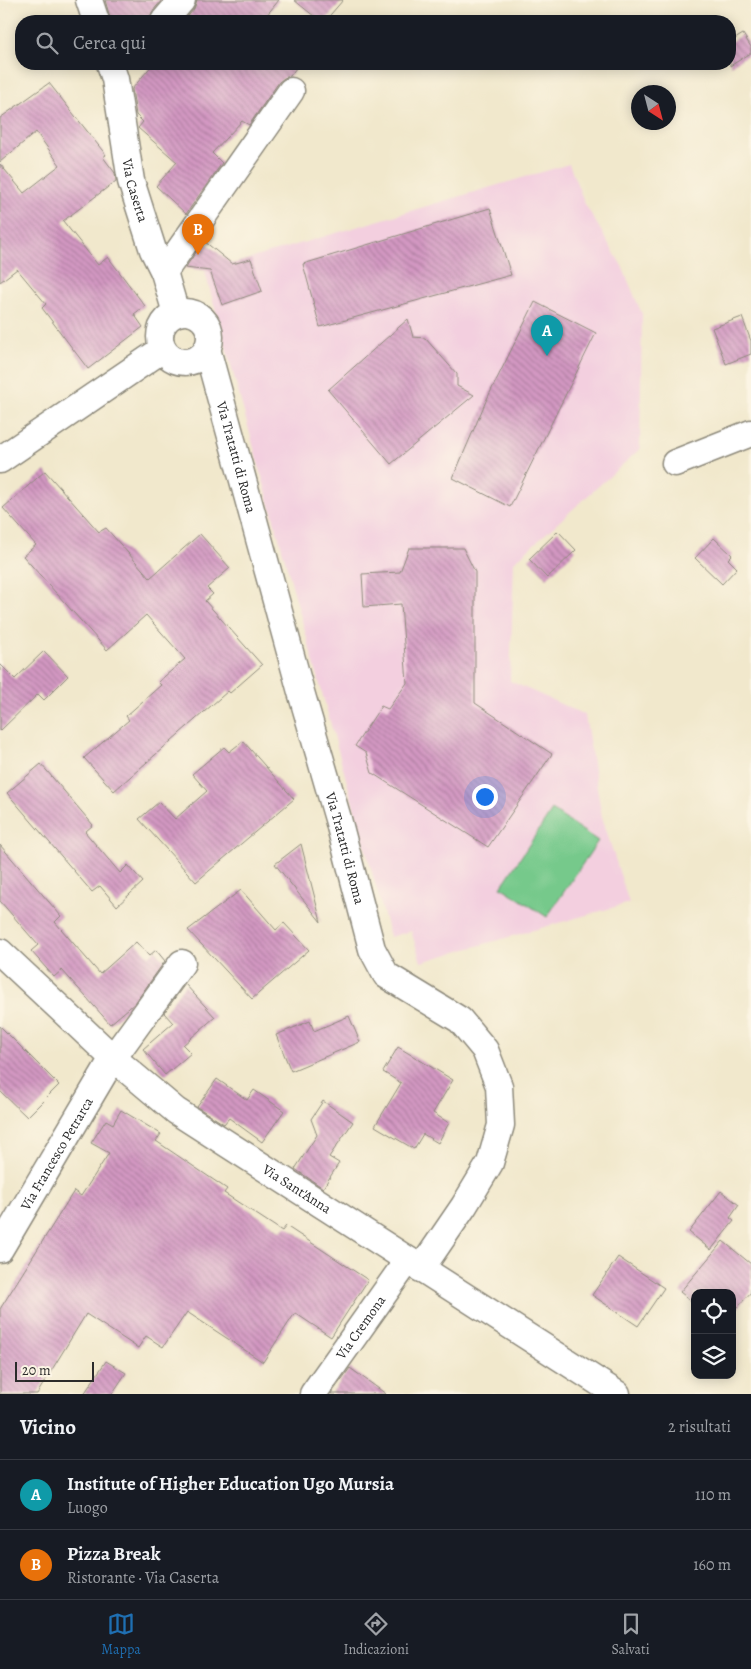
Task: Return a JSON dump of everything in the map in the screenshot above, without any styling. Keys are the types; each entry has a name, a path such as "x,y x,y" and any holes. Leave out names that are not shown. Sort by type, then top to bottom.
{"street":[{"path":"90,0 94,15"},
{"path":"169,15 182,0"},
{"name":"Via Caserta","path":"118,70 131,181 153,250 164,272 176,313"},
{"path":"164,272 291,91"},
{"path":"183,311 191,312 204,320 211,334 209,356 203,356 189,362 174,360 167,355 160,341 160,332 168,317 176,313 183,311"},
{"path":"0,460 163,349"},
{"name":"Via Tratatti di Roma","path":"209,356 301,692 338,819 372,949 386,975 460,1020 485,1050 499,1086 501,1125 490,1163 464,1206 415,1264"},
{"path":"675,463 751,433"},
{"name":"Via Sant'Anna","path":"2,957 113,1058 176,1110 617,1394"},
{"name":"Via Francesco Petrarca","path":"0,1248 113,1058 182,963"},
{"name":"Via Cremona","path":"313,1394 415,1264"}],"shaded area":[{"path":"569,164 585,204 622,266 642,314 640,449 514,562 510,681 585,715 602,817 629,903 421,962 411,931 390,937 205,272"}],"green space":[{"path":"552,810 598,841 547,917 501,887"}],"building":[{"path":"105,0 162,0 151,15 109,15"},
{"path":"197,0 279,0 267,15 189,15 194,9"},
{"path":"294,0 343,0 330,15 313,15"},
{"path":"743,34 751,47 751,53 736,62 736,38"},
{"path":"148,70 294,70 290,76 279,82 249,125 242,121 212,153 222,163 186,214 156,186 177,162 138,128 143,122 136,115 132,89"},
{"path":"49,83 106,155 103,157 115,173 116,181 63,221 98,265 108,257 145,306 134,314 143,327 88,369 42,308 46,304 17,269 0,282 0,164 24,193 60,165 36,132 0,162 0,118"},
{"path":"490,208 511,275 320,327 303,264"},
{"path":"204,241 232,264 251,259 262,291 222,305 210,271 185,268"},
{"path":"535,302 596,333 510,507 453,478 486,401"},
{"path":"742,317 751,341 751,354 726,364 712,328"},
{"path":"408,319 413,337 425,338 457,374 457,386 474,395 391,464 328,390"},
{"path":"45,471 99,532 106,528 150,578 200,534 230,568 207,588 213,594 205,601 262,665 230,693 228,691 114,791 84,758 129,720 126,716 161,685 158,682 185,659 146,615 107,650 23,556 36,545 3,508"},
{"path":"558,531 576,550 547,578 529,559"},
{"path":"714,538 732,555 728,559 737,568 722,584 695,558"},
{"path":"409,548 463,548 475,572 475,703 552,754 488,847 372,773 366,753 355,746 381,706 388,709 407,683 401,604 364,607 362,574 400,572"},
{"path":"44,651 68,676 44,700 38,694 0,731 0,664 15,679"},
{"path":"243,741 294,799 196,882 139,819 159,802 175,819 207,791 192,774 224,747 229,752"},
{"path":"41,764 93,825 85,832 120,873 128,865 143,882 117,906 100,886 92,892 7,793"},
{"path":"301,844 321,922 275,864"},
{"path":"0,845 61,916 55,922 100,974 136,942 149,956 156,950 165,961 135,1003 110,1024 62,970 54,977 31,951 38,945 0,901"},
{"path":"241,890 276,930 284,923 309,950 252,999 188,930"},
{"path":"185,984 215,1017 183,1045 191,1053 165,1075 143,1049 173,1023 164,1013"},
{"path":"349,1016 360,1042 291,1071 276,1035 310,1021 314,1031"},
{"path":"0,1026 59,1085 27,1117 0,1091"},
{"path":"398,1047 453,1080 433,1113 449,1123 438,1143 423,1134 414,1149 375,1126 401,1083 383,1072"},
{"path":"217,1079 247,1100 254,1090 284,1111 262,1142 229,1118 224,1124 197,1107"},
{"path":"323,1101 353,1122 329,1157 339,1163 323,1188 295,1169 317,1135 311,1119"},
{"path":"121,1110 161,1134 156,1141 227,1189 224,1193 282,1231 286,1226 368,1280 331,1337 295,1313 263,1362 187,1312 163,1347 146,1336 138,1348 86,1314 37,1394 0,1394 0,1309 74,1191 81,1196 109,1153 91,1143 106,1120 113,1124"},
{"path":"721,1191 739,1205 730,1218 734,1221 711,1250 689,1232"},
{"path":"723,1241 751,1264 751,1292 736,1309 736,1289 691,1289 691,1301 680,1292"},
{"path":"618,1257 664,1288 638,1326 592,1295"},
{"path":"106,1361 126,1373 112,1394 84,1394"},
{"path":"350,1368 386,1394 331,1394"}],"place":[{"name":"Pizza Break","path":"198,255"},
{"name":"Institute of Higher Education Ugo Mursia","path":"547,356"}]}
